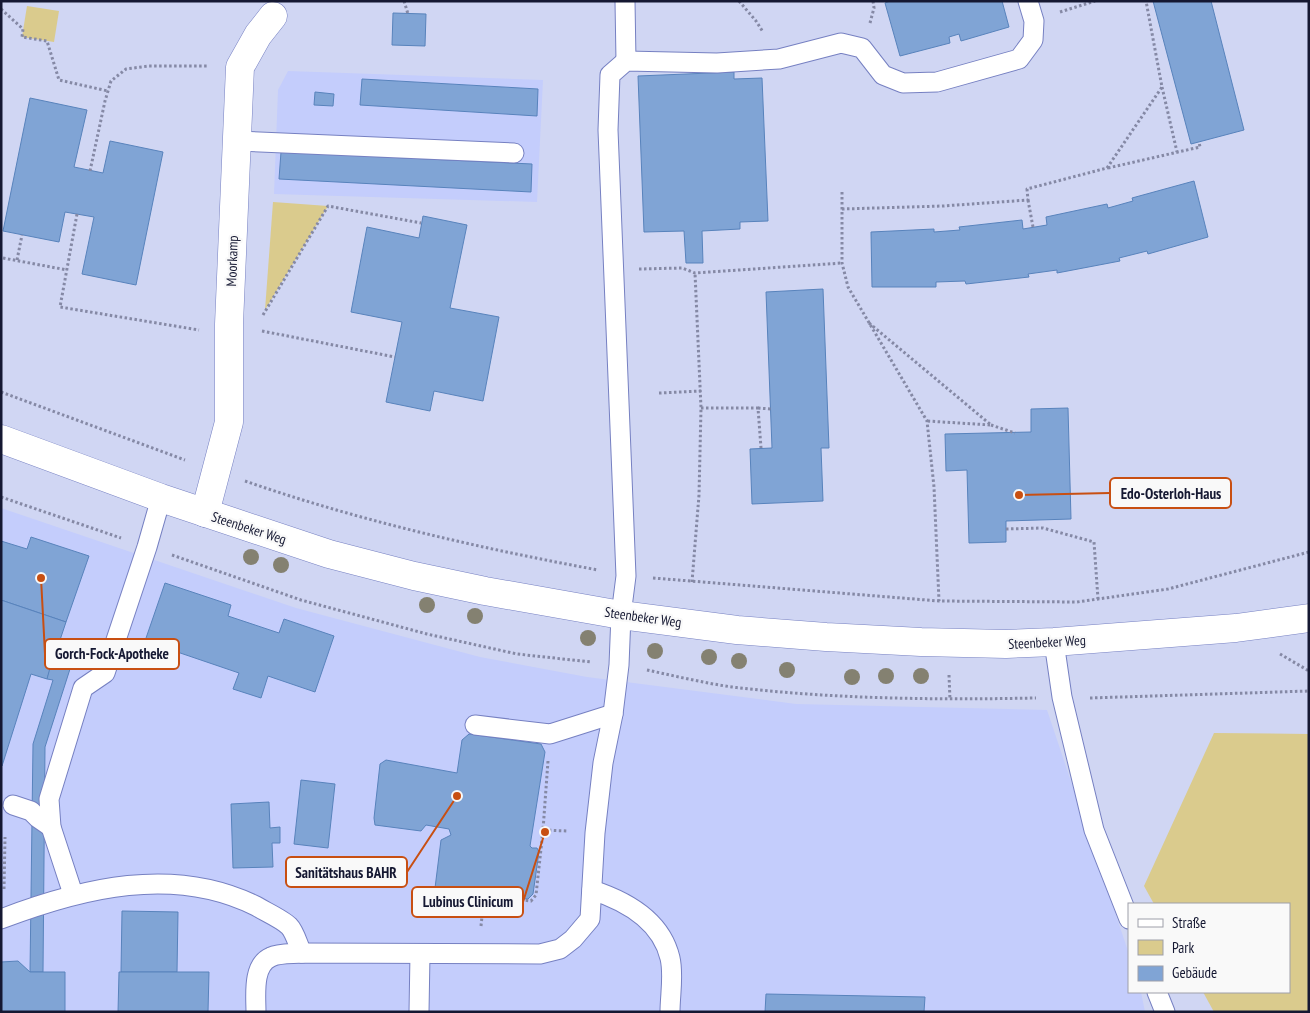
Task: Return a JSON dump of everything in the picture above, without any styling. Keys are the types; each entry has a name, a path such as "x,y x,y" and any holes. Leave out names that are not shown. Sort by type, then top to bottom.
{"main road":[{"name":"Moorkamp","path":"205,513 229,422 229,330 240,67 258,35 274,16"},
{"name":"Steenbeker Weg","path":"1,438 161,498 329,554 414,576 485,591 620,615 736,630 826,637 939,643 1006,644 1236,628 1309,618"}],"lane":[{"path":"625,1 626,61"},
{"path":"256,1012 256,985 264,961 272,956 302,953 540,954 560,949 574,939 590,919 595,833 603,763 613,714 619,665 620,615 626,576 608,130 610,75 626,61 717,62 779,59 842,43 862,48 884,75 903,83 937,82 1019,58 1034,40 1034,20 1028,1"},
{"path":"236,141 514,153"},
{"path":"73,894 50,827 48,800 83,688 105,673 147,547 161,498"},
{"path":"1054,642 1062,697 1094,830 1128,916"},
{"path":"475,725 550,734 613,714"},
{"path":"12,805 31,811 50,827"},
{"path":"5,918 73,894 95,889 158,884 220,891 260,908 289,926 302,953"},
{"path":"592,890 612,897 645,916 660,935 670,958 670,1012"},
{"path":"419,1012 420,954"},
{"path":"1157,993 1165,1012"}],"path":[{"path":"404,1 408,14"},
{"path":"739,1 756,21 779,59"},
{"path":"1034,20 1085,2 1096,1"},
{"path":"1146,1 1162,87 1177,152"},
{"path":"1,10 23,29 22,37 47,41 59,80 108,91"},
{"path":"90,171 111,81 126,69 149,66 240,67"},
{"path":"1108,168 1162,87"},
{"path":"1033,227 1027,189 1200,147 1199,142"},
{"path":"842,192 842,264 848,287 927,421 934,487 939,601"},
{"path":"842,209 943,206 1028,200"},
{"path":"257,330 265,310 328,206 422,223"},
{"path":"77,214 60,307 229,330 257,330 395,357"},
{"path":"17,260 22,235"},
{"path":"3,258 67,270"},
{"path":"614,270 682,268 695,273 842,264"},
{"path":"692,582 699,496 701,408 695,273"},
{"path":"867,321 991,425"},
{"path":"659,393 701,391"},
{"path":"701,408 771,409"},
{"path":"758,408 761,448"},
{"path":"927,421 991,425 1015,433"},
{"path":"1006,530 1042,528 1094,542 1098,598"},
{"path":"484,897 483,900 496,901 499,897 531,901 536,895 550,734"},
{"path":"543,830 595,833"},
{"path":"5,837 5,918"}],"shaded area":[{"path":"288,71 543,80 537,202 274,194 278,90"},
{"path":"1,508 296,608 480,657 587,677 796,704 1047,710 1128,951 1128,993 1141,993 1145,1012 1,1012"}],"green space":[{"path":"27,6 59,11 54,42 22,37"},
{"path":"273,202 328,206 265,310"},
{"path":"1214,733 1309,734 1309,1012 1214,1012 1204,993 1290,993 1290,903 1153,903 1144,886"}],"building":[{"path":"890,1 1002,1 1009,27 961,41 959,34 949,37 950,43 900,56 885,3"},
{"path":"1153,1 1211,1 1244,130 1191,144"},
{"path":"393,13 426,14 425,46 392,45"},
{"path":"734,72 734,79 762,78 768,221 740,222 740,229 702,231 703,263 686,263 684,231 644,232 638,76"},
{"path":"362,79 538,89 537,116 360,105"},
{"path":"315,92 334,94 333,106 314,105"},
{"path":"30,98 87,110 74,167 103,173 110,141 163,152 136,285 82,274 94,217 65,212 59,242 3,231"},
{"path":"281,152 532,164 531,192 279,179"},
{"path":"1194,181 1208,237 1148,254 1147,251 1119,258 1120,261 1057,273 1057,270 1028,274 1029,277 966,284 965,281 936,282 936,287 872,287 871,232 934,229 934,232 960,230 959,227 1022,220 1023,229 1047,225 1046,217 1107,204 1108,208 1133,201 1132,198"},
{"path":"423,216 467,225 450,308 499,317 483,401 434,391 430,411 386,402 402,322 351,312 367,227 419,238"},
{"path":"823,289 829,448 821,448 823,501 752,504 750,449 772,448 766,292"},
{"path":"1068,408 1071,519 1006,521 1006,542 969,543 967,470 946,471 945,434 1031,432 1031,409"},
{"path":"31,537 89,556 66,622 1,600 1,541 27,549"},
{"path":"165,583 231,605 228,616 279,633 284,619 334,636 315,692 268,676 261,698 233,689 239,673 145,641"},
{"path":"1,600 66,622 47,679 31,674 2,766"},
{"path":"51,664 70,669 45,747 43,972 30,972 33,744 53,680 47,679"},
{"path":"469,734 541,744 545,752 530,846 537,848 539,852 533,894 528,899 439,893 435,888 441,840 451,835 449,829 426,825 421,831 375,825 374,818 380,764 386,760 457,773 462,740"},
{"path":"301,780 335,784 328,848 294,844"},
{"path":"269,802 270,828 280,827 280,843 272,843 273,867 233,868 231,804"},
{"path":"122,911 178,912 177,972 121,972"},
{"path":"18,961 30,972 65,972 65,1012 1,1012 1,962"},
{"path":"119,972 209,972 208,1012 118,1012"},
{"path":"766,994 925,997 924,1012 765,1012"}],"place":[{"name":"Edo-Osterloh-Haus","path":"1019,495"},
{"name":"Gorch-Fock-Apotheke","path":"41,578"},
{"name":"Sanitätshaus BAHR","path":"457,796"},
{"name":"Lubinus Clinicum","path":"545,832"}]}
